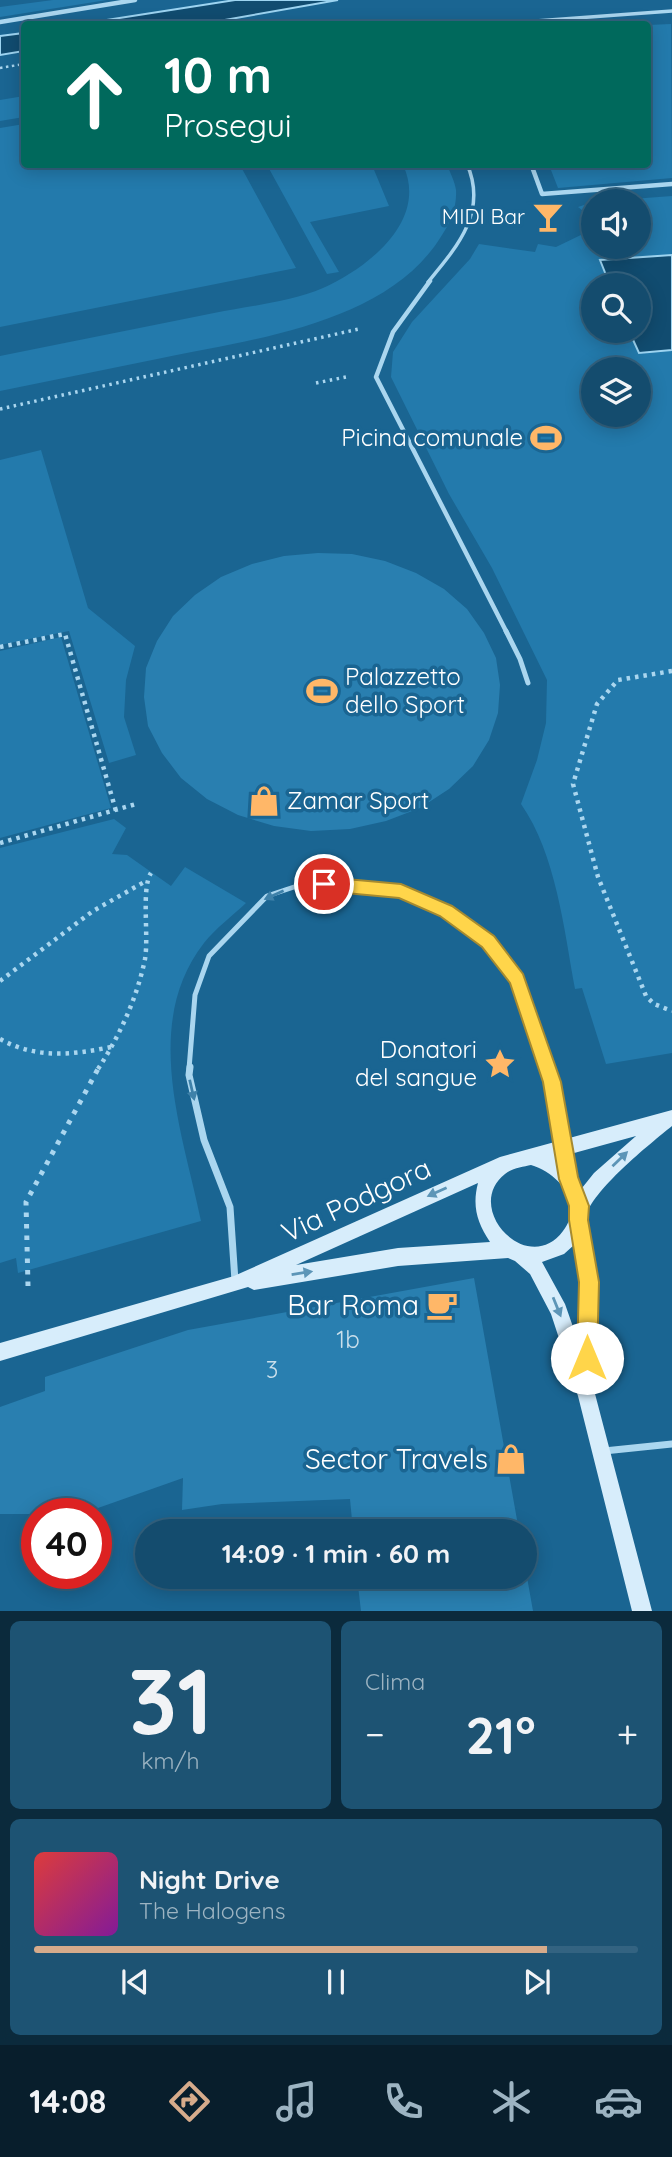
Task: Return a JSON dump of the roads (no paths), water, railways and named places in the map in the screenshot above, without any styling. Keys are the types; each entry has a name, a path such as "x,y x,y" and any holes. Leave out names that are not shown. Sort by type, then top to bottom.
{"street":[{"path":"0,22 135,0"},
{"path":"532,168 542,194 672,184"},
{"path":"642,1611 587,1396 559,1310 536,1268 496,1238 486,1224 481,1207 482,1191 489,1176 500,1165 670,1118"},
{"path":"514,1251 540,1255 554,1251 574,1233 579,1213 600,1178 670,1118"},
{"path":"531,1157 559,1169 576,1192 589,1282 587,1396"},
{"name":"Via Podgora","path":"235,1284 500,1165"},
{"name":"Via Podgora","path":"0,1353 235,1284 398,1257 514,1251"}],"lane":[{"path":"534,21 672,11"},
{"path":"468,168 474,183 473,213 461,242 401,319 388,341 376,377 520,659 528,683"},
{"path":"235,1284 230,1207 204,1140 189,1075 195,995 209,956 267,896 300,885 348,885 401,891 446,911 488,942 517,979 552,1082 569,1179"},
{"path":"601,1452 672,1444"}],"place":[{"name":"MIDI Bar","path":"548,217"},
{"name":"Picina comunale","path":"546,438"},
{"name":"Palazzetto dello Sport","path":"322,691"},
{"name":"Zamar Sport","path":"264,801"},
{"name":"Donatori del sangue","path":"500,1064"},
{"name":"Bar Roma","path":"442,1305"},
{"name":"Sector Travels","path":"511,1459"}]}
